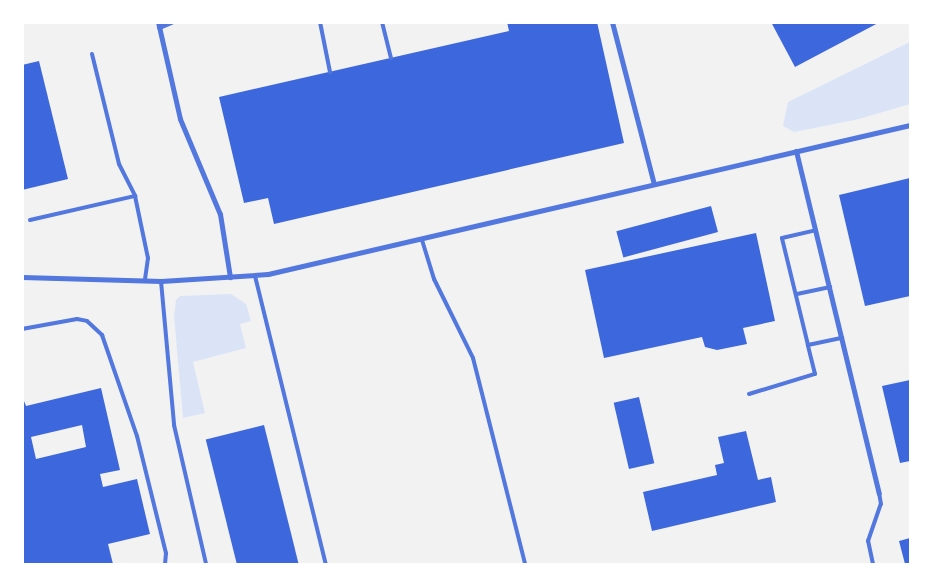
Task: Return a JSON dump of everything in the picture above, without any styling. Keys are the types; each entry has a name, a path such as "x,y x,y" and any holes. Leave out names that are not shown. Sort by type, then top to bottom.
{"street":[{"path":"171,22 159,25 180,119 190,148 220,214 230,277"},
{"path":"612,22 654,184"},
{"path":"22,277 161,281 256,276 422,240 910,125"},
{"path":"796,151 879,493"}],"lane":[{"path":"320,22 330,72"},
{"path":"382,22 391,58"},
{"path":"92,54 119,164 135,196 148,258 145,280"},
{"path":"30,220 135,196"},
{"path":"749,394 815,374 782,238 816,230"},
{"path":"422,240 434,279 473,358 525,564"},
{"path":"256,276 326,564"},
{"path":"161,281 174,425 206,564"},
{"path":"797,294 830,287"},
{"path":"22,329 77,319 88,321 102,335 138,436 166,553 165,564"},
{"path":"808,345 842,338"},
{"path":"873,564 868,541 881,504 879,493"}],"shaded area":[{"path":"910,42 910,104 859,119 794,132 783,126 788,102"},
{"path":"231,294 246,304 251,321 240,324 246,348 193,362 205,413 183,418 174,316 176,300 180,296"}],"building":[{"path":"507,22 597,22 624,143 274,224 268,198 244,203 219,97 509,31"},
{"path":"771,22 880,22 795,67"},
{"path":"39,61 68,179 22,190 22,65"},
{"path":"910,178 910,296 865,306 839,195"},
{"path":"711,206 718,232 623,257 616,231"},
{"path":"756,233 775,321 743,328 747,344 717,350 705,347 702,337 604,358 585,270"},
{"path":"910,380 910,461 900,463 882,386"},
{"path":"101,388 120,470 100,474 103,487 137,479 150,534 108,544 113,564 22,564 22,396 26,406","holes":["82,425 86,447 36,459 31,437"]},
{"path":"639,397 654,463 629,469 614,403"},
{"path":"264,425 299,564 237,564 206,440"},
{"path":"746,431 758,480 771,477 776,502 652,531 643,492 717,475 715,465 724,463 718,437"},
{"path":"910,538 910,564 905,564 899,541"}]}
